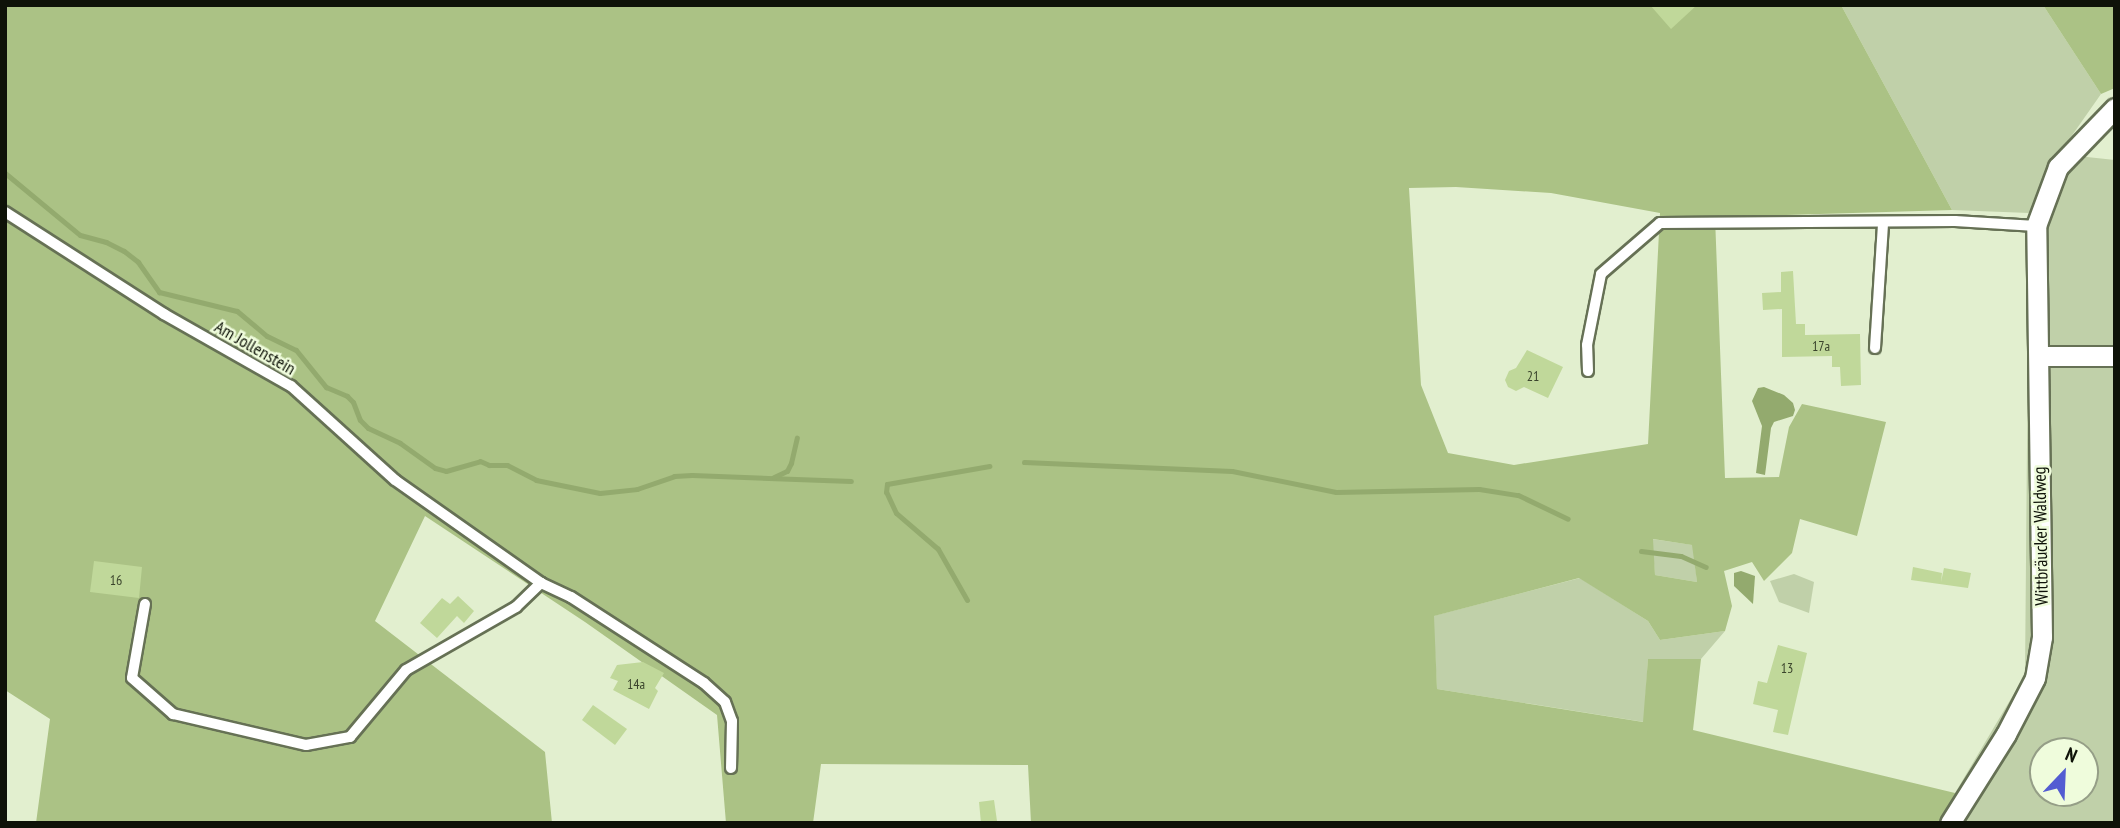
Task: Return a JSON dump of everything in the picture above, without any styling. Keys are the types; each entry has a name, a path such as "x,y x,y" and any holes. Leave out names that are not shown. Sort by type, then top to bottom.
{"street":[{"name":"Wittbräucker Waldweg","path":"1950,823 2006,734 2035,678 2042,637 2036,226 2057,167 2115,108"},
{"path":"2039,356 2115,356"}],"lane":[{"name":"Am Jollenstein","path":"5,212 164,314 291,386 395,480 541,583 582,604 704,683 725,702 732,721 731,768"},
{"path":"1588,371 1587,345 1601,274 1660,223 1955,222 2036,226"},
{"path":"1875,348 1883,223"},
{"path":"145,604 132,678 173,715 306,746 350,737 406,670 516,607 541,583"}],"shaded area":[{"path":"5,5 1841,5 1952,210 1715,217 1725,478 1779,477 1789,427 1802,404 1886,422 1857,536 1800,519 1792,553 1764,581 1752,562 1724,571 1732,606 1725,631 1660,640 1648,621 1579,578 1434,616 1437,689 1643,722 1648,659 1701,659 1693,730 1955,793 1962,823 1031,823 1028,765 821,764 813,823 726,823 717,715 585,622 425,516 375,621 545,752 552,823 36,823 50,719 5,690","holes":["1456,187 1551,193 1660,213 1648,444 1514,465 1448,453 1421,385 1409,188","1653,539 1692,545 1697,582 1655,575"]},
{"path":"1841,5 2043,5 2101,94 2059,154 2115,160 2115,823 1962,823 1955,793 2025,675 2029,213 1952,210"},
{"path":"2043,5 2115,5 2115,88 2101,94"},
{"path":"1764,387 1784,395 1793,403 1795,410 1793,416 1774,422 1771,428 1765,475 1756,473 1762,426 1752,401 1758,388"},
{"path":"1652,539 1693,545 1697,582 1655,575"},
{"path":"1741,571 1755,576 1753,604 1734,586 1734,573"},
{"path":"1794,574 1814,582 1809,613 1779,602 1770,581"},
{"path":"1580,578 1648,621 1660,640 1725,631 1701,659 1648,659 1644,722 1437,689 1433,616"}],"building":[{"path":"1650,5 1697,5 1671,29"},
{"path":"1793,271 1796,324 1805,324 1805,335 1860,334 1861,385 1841,386 1840,367 1832,367 1832,356 1782,357 1782,309 1763,310 1762,293 1781,292 1781,272"},
{"path":"1527,350 1563,367 1548,398 1524,387 1516,391 1508,387 1505,380 1509,371 1516,368"},
{"path":"94,561 142,567 139,598 90,592"},
{"path":"1913,567 1942,573 1941,582 1944,568 1971,573 1968,588 1911,580"},
{"path":"458,596 474,611 464,623 457,616 437,638 420,623 442,598 450,604"},
{"path":"1778,645 1807,653 1788,735 1773,732 1778,710 1753,704 1758,681 1767,683"},
{"path":"643,662 664,673 655,688 658,691 649,709 613,690 618,681 610,678 617,665"},
{"path":"593,705 627,729 615,745 582,720"},
{"path":"994,800 997,821 981,823 979,802"}],"waterway":[{"path":"5,173 80,235 106,242 124,251 138,262 159,292 237,311 267,336 296,350 326,387 347,396 353,402 360,420 368,428 400,443 435,468 446,471 480,461 489,465 507,465 536,480 600,493 637,489 674,476 692,475 851,481"},
{"path":"774,477 787,471 797,438"},
{"path":"1024,462 1232,471 1336,492 1479,489 1518,495 1568,519"},
{"path":"967,600 938,549 896,513 886,492 887,484 989,466"},
{"path":"1641,551 1681,556 1706,567"}]}
